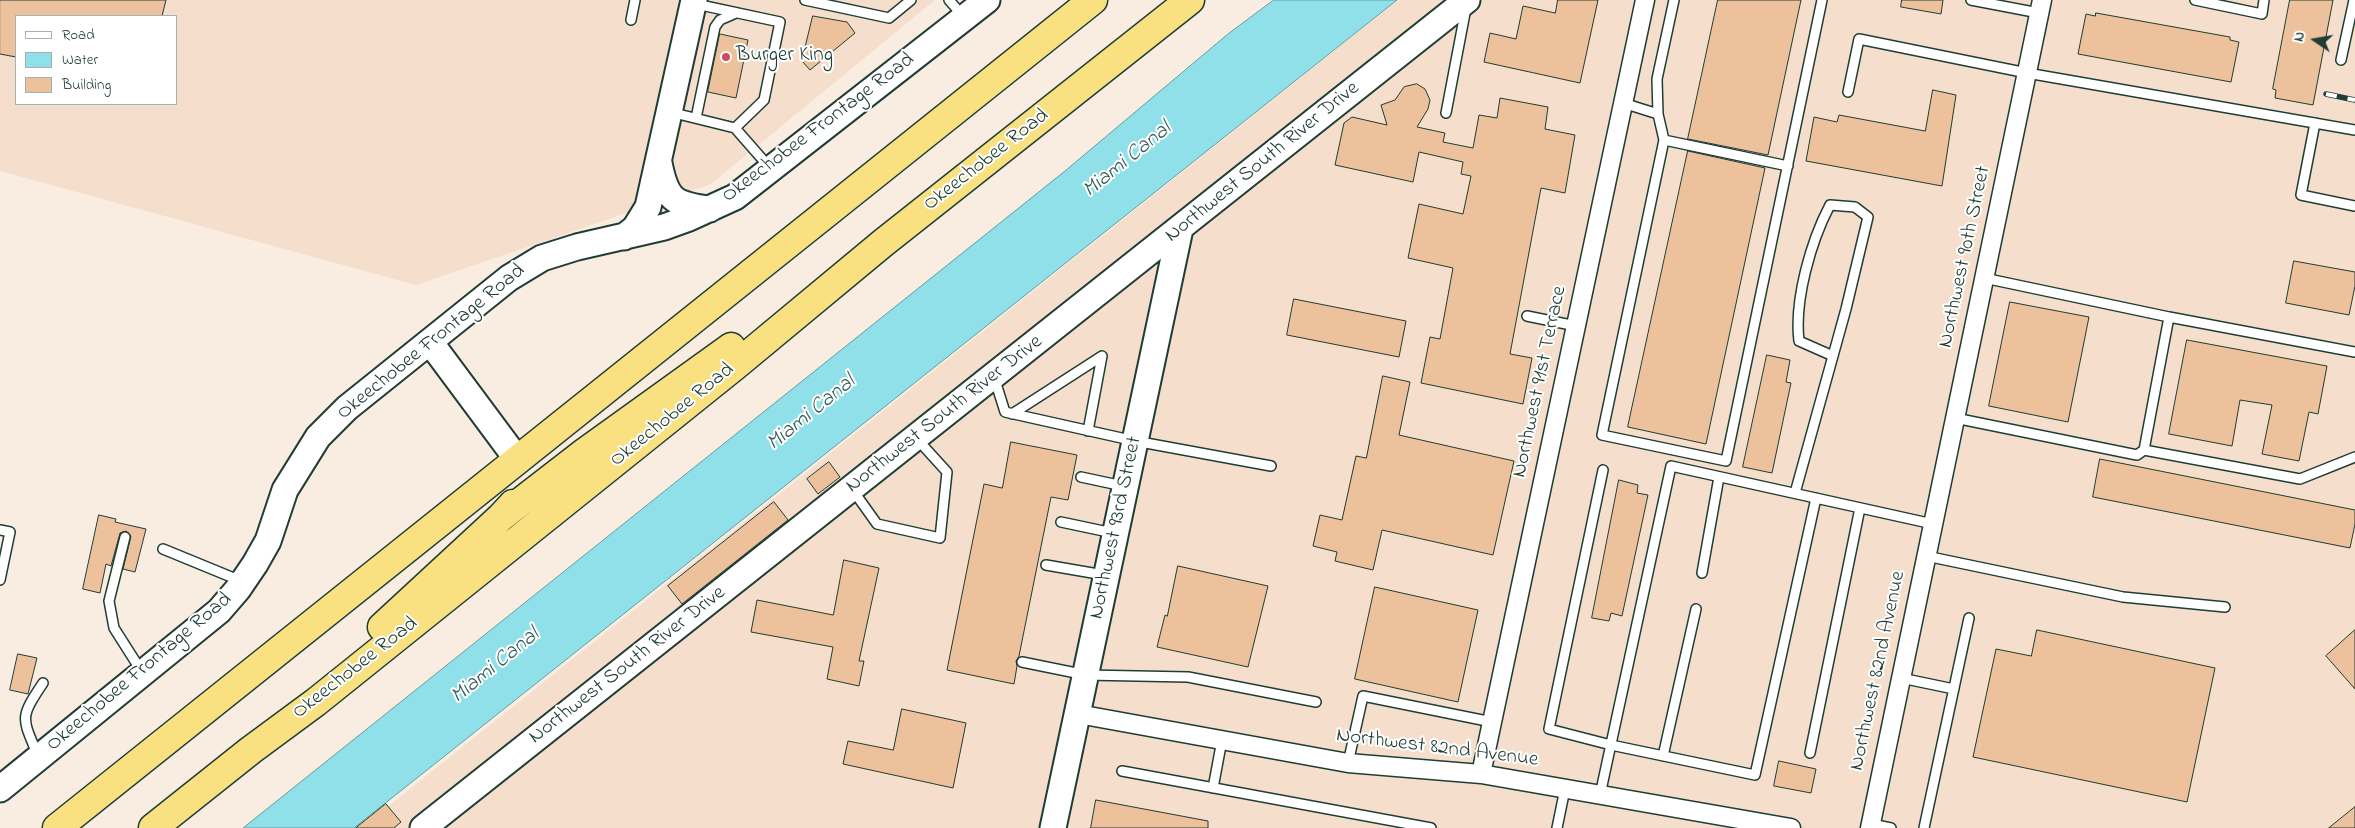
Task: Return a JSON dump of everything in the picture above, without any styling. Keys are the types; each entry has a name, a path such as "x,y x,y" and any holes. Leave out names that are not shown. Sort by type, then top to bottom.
{"highway":[{"path":"57,828 1092,0"},
{"name":"Okeechobee Road","path":"153,828 250,750 316,702 736,365 883,243 1190,0"},
{"path":"250,750 501,517 585,452 676,386 883,243"},
{"path":"517,459 528,463 552,465 585,452"},
{"path":"501,517 516,497 520,476 517,459"}],"street":[{"name":"Okeechobee Frontage Road","path":"0,789 144,674 219,611 244,582 268,541 285,490 318,437 347,408 509,278 542,258 576,247 664,227 735,197 771,170 957,9 987,0"},
{"name":"Northwest South River Drive","path":"423,828 1467,0"},
{"name":"Northwest 91st Terrace","path":"1481,774 1645,0"},
{"path":"624,237 634,228 648,207 693,2"},
{"name":"Northwest 90th Street","path":"1933,524 2040,6"},
{"path":"659,163 663,182 674,200 692,207 710,209"},
{"name":"Northwest 93rd Street","path":"1053,828 1180,229"},
{"path":"430,342 517,459"},
{"name":"Northwest 82nd Avenue","path":"1870,826 1933,524"},
{"name":"Northwest 82nd Avenue","path":"1078,714 1348,763 1481,774 1791,828"}],"lane":[{"path":"631,20 636,0"},
{"path":"805,0 889,18 911,0"},
{"path":"1446,113 1467,0"},
{"path":"1674,0 1658,80 1658,114 1664,140 1602,435 1726,461 1822,0"},
{"path":"1971,0 2040,6"},
{"path":"2194,0 2262,14 2264,0"},
{"path":"2342,60 2354,0"},
{"path":"693,2 780,22 764,100 735,128"},
{"path":"696,118 715,27 720,20 736,13"},
{"path":"1848,92 1859,39 2027,73 2355,130"},
{"path":"1623,103 1658,114"},
{"path":"670,112 735,128 771,170"},
{"path":"2315,122 2301,195 2355,206"},
{"path":"1664,140 1788,166"},
{"path":"1795,493 1833,356 1868,217 1855,208 1830,205 1820,224 1802,290 1797,326 1799,341 1833,356"},
{"path":"1984,278 2170,317 2355,352"},
{"path":"1527,316 1576,326"},
{"path":"1955,418 2137,455 2144,450 2170,317"},
{"path":"1012,414 1102,356 1088,431"},
{"path":"994,376 1005,412 1135,441 1270,466"},
{"path":"852,488 877,524 940,538 947,472 916,438"},
{"path":"2144,450 2300,479 2355,457"},
{"path":"1600,795 1671,466 1933,524"},
{"path":"1603,470 1549,729 1611,745 1755,775 1816,498"},
{"path":"1081,477 1126,487"},
{"path":"1702,573 1719,477"},
{"path":"1810,753 1860,508"},
{"path":"1061,522 1116,534"},
{"path":"0,530 10,532 0,580"},
{"path":"125,537 109,601 114,628 144,674"},
{"path":"163,549 244,582"},
{"path":"1926,556 2123,597 2225,607"},
{"path":"1046,565 1107,576"},
{"path":"1663,756 1696,609"},
{"path":"1924,828 1969,618"},
{"path":"1022,662 1086,675 1188,678 1316,702"},
{"path":"1901,678 1954,689"},
{"path":"39,759 25,724 26,708 43,683"},
{"path":"1348,763 1363,696 1492,722"},
{"path":"1213,788 1222,740"},
{"path":"1122,771 1432,828"},
{"path":"1557,828 1565,789"},
{"path":"1870,826 1891,828"}],"shaded area":[{"path":"0,0 935,0 711,184 416,285 0,171"},
{"path":"1398,0 2355,0 2355,828 361,828"}],"water":[{"name":"Miami Canal","path":"1274,0 1397,0 354,828 243,828 1065,171 1228,34"}],"building":[{"path":"0,0 166,0 162,15 15,15 15,57 0,54"},
{"path":"1558,0 1598,0 1580,83 1484,62 1490,33 1516,39 1523,6 1555,13"},
{"path":"1718,0 1801,0 1768,155 1688,139"},
{"path":"1902,0 1943,0 1941,14 1901,7"},
{"path":"2290,0 2333,0 2313,105 2275,98 2276,90 2273,89"},
{"path":"2096,13 2230,37 2230,40 2239,42 2231,82 2078,54 2086,14 2095,16"},
{"path":"813,16 847,22 855,33 810,70 802,61"},
{"path":"720,34 748,40 736,98 708,92"},
{"path":"1417,84 1425,89 1430,100 1428,109 1417,127 1445,133 1443,142 1473,148 1479,115 1497,118 1500,98 1548,107 1545,129 1575,135 1565,193 1541,188 1510,354 1532,358 1523,404 1421,383 1430,337 1440,339 1453,268 1408,258 1419,204 1463,214 1471,176 1461,174 1463,162 1419,152 1413,182 1335,165 1344,123 1352,117 1387,125 1381,105 1395,100 1404,87"},
{"path":"1933,90 1956,95 1942,186 1806,161 1814,117 1837,122 1839,115 1925,131"},
{"path":"1688,151 1765,168 1706,444 1628,427"},
{"path":"2294,261 2355,272 2355,286 2349,315 2286,303"},
{"path":"1294,299 1406,321 1399,357 1287,335"},
{"path":"2010,302 2089,317 2068,422 1989,406"},
{"path":"2187,340 2327,366 2318,414 2309,412 2299,461 2262,454 2272,405 2240,400 2232,446 2169,434"},
{"path":"1767,355 1790,360 1786,382 1791,383 1772,473 1743,467"},
{"path":"1383,376 1410,382 1399,435 1514,461 1493,555 1382,530 1373,570 1335,561 1337,552 1313,546 1320,515 1342,520 1356,456 1366,458"},
{"path":"1011,442 1077,455 1068,500 1051,497 1019,656 1016,661 1014,684 947,670 984,484 1002,488"},
{"path":"2100,459 2355,510 2355,524 2350,548 2093,497"},
{"path":"829,462 840,477 818,494 807,479"},
{"path":"1619,480 1638,485 1637,493 1648,495 1622,616 1611,613 1609,621 1592,618"},
{"path":"774,502 788,520 682,604 668,586"},
{"path":"99,515 116,519 115,522 146,529 135,572 123,569 131,536 126,531 120,533 111,566 106,564 100,593 83,589"},
{"path":"844,560 879,568 859,661 864,661 859,686 827,679 833,647 751,632 757,600 833,615"},
{"path":"1178,566 1268,586 1248,667 1157,647 1165,615 1167,616"},
{"path":"1375,587 1478,610 1458,702 1355,679"},
{"path":"2037,630 2215,668 2187,802 1973,757 1996,649 2031,656"},
{"path":"2355,630 2355,689 2326,656"},
{"path":"18,654 37,658 28,694 10,690"},
{"path":"902,709 966,723 953,788 843,764 848,741 893,750"},
{"path":"1779,761 1816,769 1811,793 1774,786"},
{"path":"1096,800 1208,821 1208,828 1091,828"},
{"path":"386,804 401,822 394,828 356,828"},
{"path":"2355,807 2355,828 2329,828"}],"railway":[{"path":"2326,94 2355,100"}],"place":[{"name":"Burger King","path":"726,57"}]}
